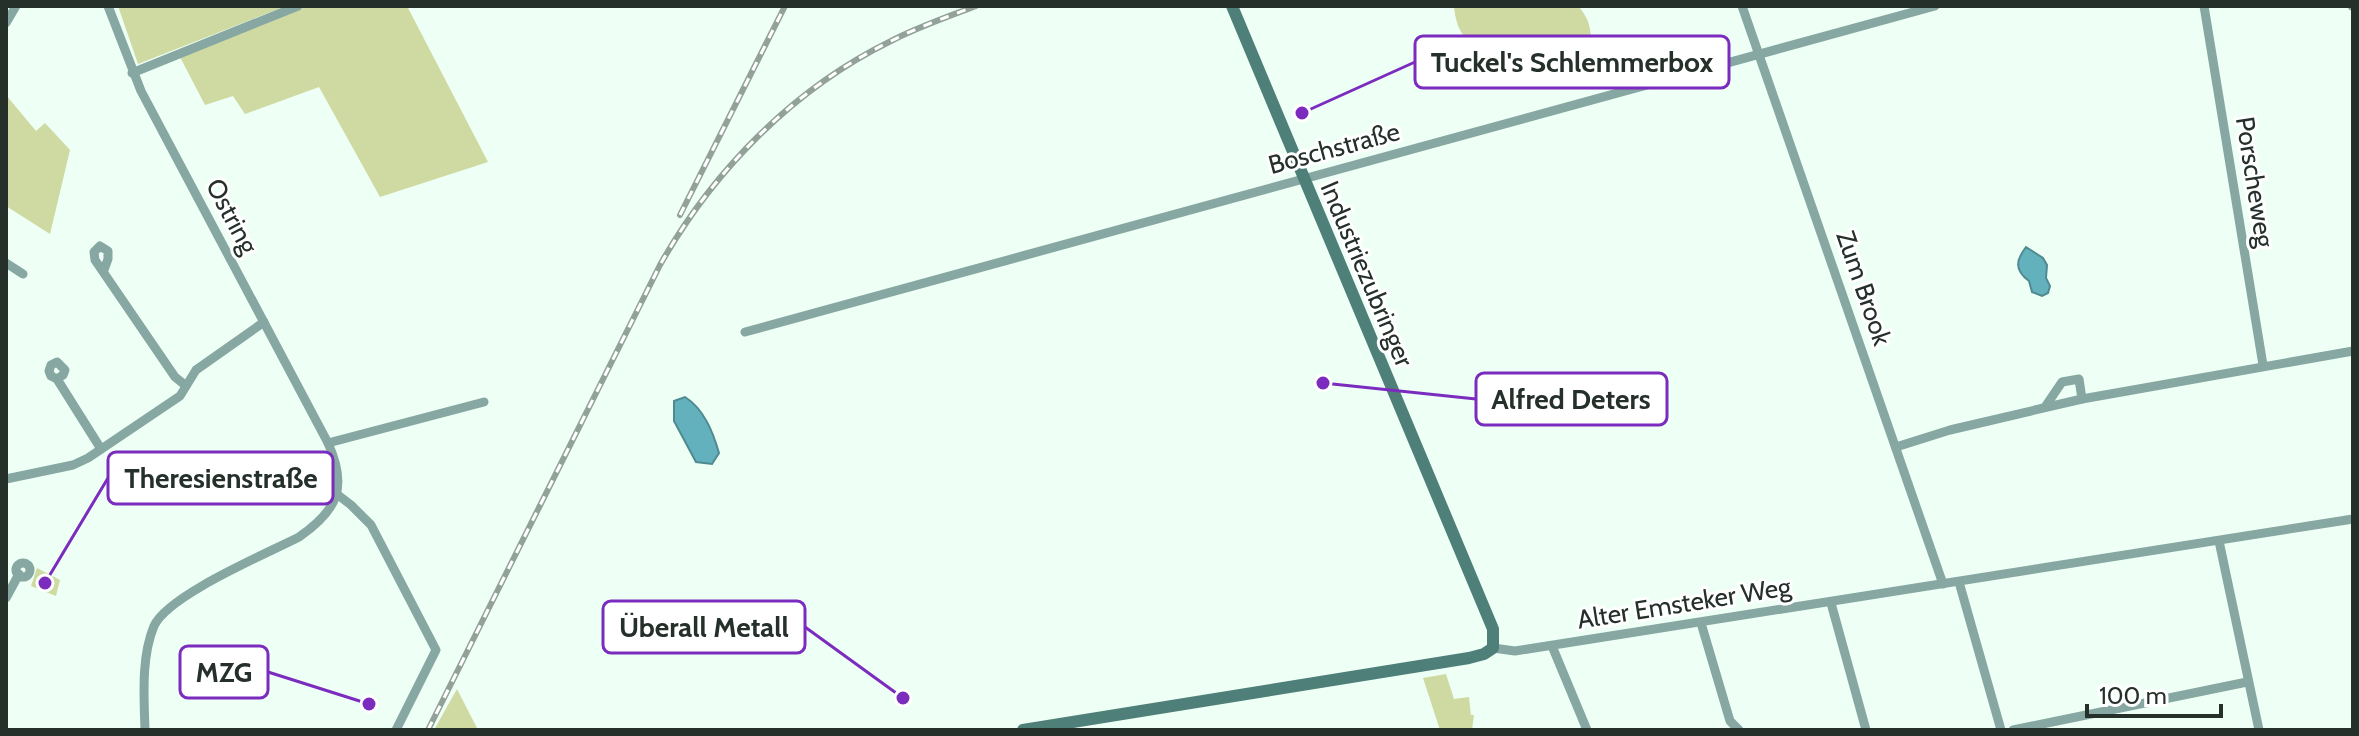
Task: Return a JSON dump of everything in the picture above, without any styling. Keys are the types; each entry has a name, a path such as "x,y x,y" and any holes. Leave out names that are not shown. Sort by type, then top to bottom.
{"street":[{"path":"6,23 16,6"},
{"name":"Ostring","path":"108,6 132,73 328,443 335,460 338,495"},
{"path":"132,73 298,6"},
{"name":"Industriezubringer","path":"1232,6 1487,615 1495,638 1493,648"},
{"name":"Zum Brook","path":"1742,6 1943,584"},
{"name":"Boschstraße","path":"745,332 1935,6"},
{"name":"Porscheweg","path":"2204,6 2263,365"},
{"path":"6,263 23,274"},
{"path":"104,270 175,377 185,385"},
{"path":"6,479 73,465 101,449 180,396 196,370 264,322"},
{"path":"1896,447 1950,430 2082,399 2353,351"},
{"path":"57,379 101,449"},
{"path":"2045,407 2062,382 2071,380 2079,379 2082,399"},
{"path":"328,443 484,402"},
{"path":"145,730 147,648 162,614 180,599 317,525 338,495 371,525 436,650 396,730"},
{"name":"Alter Emsteker Weg","path":"1023,730 1381,674 1469,658 1493,648 1515,651 1552,646 2353,519"},
{"path":"2219,541 2259,730"},
{"path":"6,598 19,574"},
{"path":"1959,582 2001,730"},
{"path":"1831,603 1866,730"},
{"path":"1701,623 1730,721 1739,730"},
{"path":"1552,646 1587,730"},
{"path":"2013,730 2247,682"}],"green space":[{"path":"118,6 286,6 138,64"},
{"path":"308,6 407,6 488,162 380,197 319,87 245,114 233,96 205,105 180,57"},
{"path":"1454,6 1578,6 1590,31 1586,57 1579,68 1556,82 1533,81 1488,57 1469,41 1459,28"},
{"path":"6,95 36,131 45,123 70,150 50,234 6,206"},
{"path":"37,568 60,580 56,596 31,586"},
{"path":"1446,674 1454,699 1469,697 1471,715 1474,715 1472,730 1440,730 1423,678"},
{"path":"457,689 478,730 434,730"}],"water":[{"path":"2026,247 2043,258 2047,265 2046,278 2050,286 2048,293 2042,296 2032,292 2029,281 2019,269 2020,256"},
{"path":"685,397 703,414 714,437 719,453 712,464 696,462 674,421 674,401"}],"railway":[{"path":"680,215 785,6"},
{"path":"428,730 660,265 705,197 759,136 821,83 891,41 976,6"}],"place":[{"name":"Tuckel's Schlemmerbox","path":"1302,113"},
{"name":"Alfred Deters","path":"1323,383"},
{"name":"Theresienstraße","path":"45,583"},
{"name":"Überall Metall","path":"903,698"},
{"name":"MZG","path":"369,704"}]}
